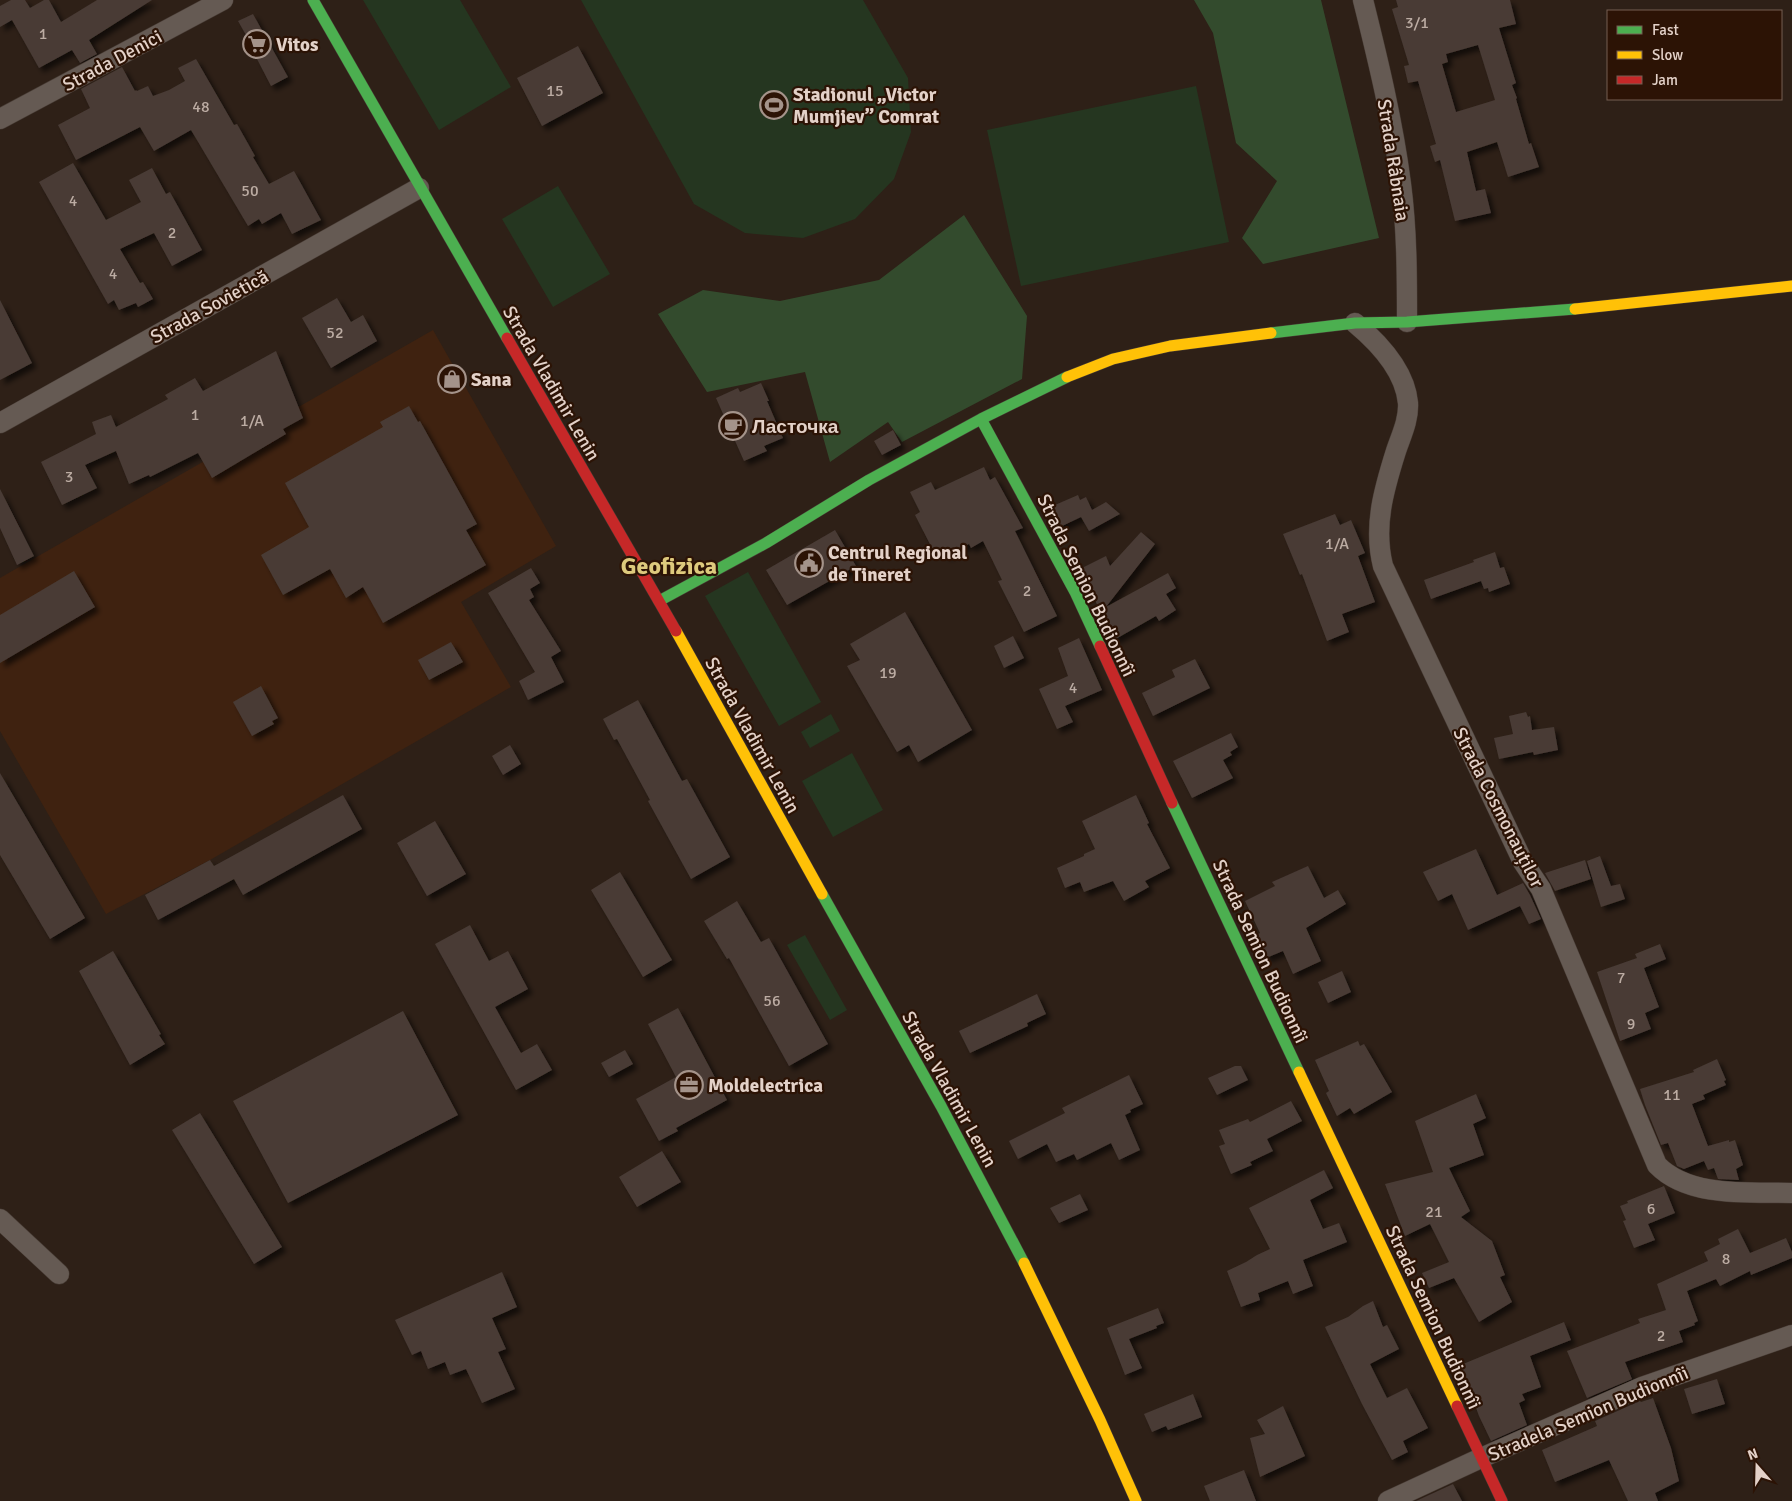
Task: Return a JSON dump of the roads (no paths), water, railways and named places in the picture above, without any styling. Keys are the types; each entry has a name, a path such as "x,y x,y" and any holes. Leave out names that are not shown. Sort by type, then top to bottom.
{"street":[{"name":"Strada Denici","path":"0,119 223,0"},
{"name":"Strada Vladimir Lenin","path":"313,0 419,188 659,602 966,1153 1042,1296 1114,1449 1136,1501"},
{"name":"Strada Râbnaia","path":"1363,0 1401,184 1407,260 1407,322"},
{"name":"Strada Sovietică","path":"0,423 419,188"},
{"path":"659,602 766,543 869,480 981,419 1062,379 1113,359 1170,346 1355,323 1407,322 1542,312 1792,286"},
{"name":"Strada Cosmonauților","path":"1355,323 1376,340 1395,366 1406,392 1408,405 1406,423 1386,482 1381,507 1379,550 1383,566 1523,862 1541,889 1657,1164 1666,1174 1677,1180 1717,1192 1792,1193"},
{"name":"Strada Semion Budionnîi","path":"981,419 1075,592 1137,729 1502,1501"},
{"path":"0,1219 59,1274"},
{"name":"Stradela Semion Budionnîi","path":"1388,1501 1642,1387 1792,1335"}],"place":[{"name":"Vitos","path":"257,44"},
{"name":"Stadionul „Victor Mumjiev” Comrat","path":"774,105"},
{"name":"Sana","path":"452,379"},
{"name":"Ласточка","path":"733,426"},
{"name":"Centrul Regional de Tineret","path":"809,563"},
{"name":"Moldelectrica","path":"689,1085"}],"district":[{"name":"Geofizica","path":"669,566"}]}
